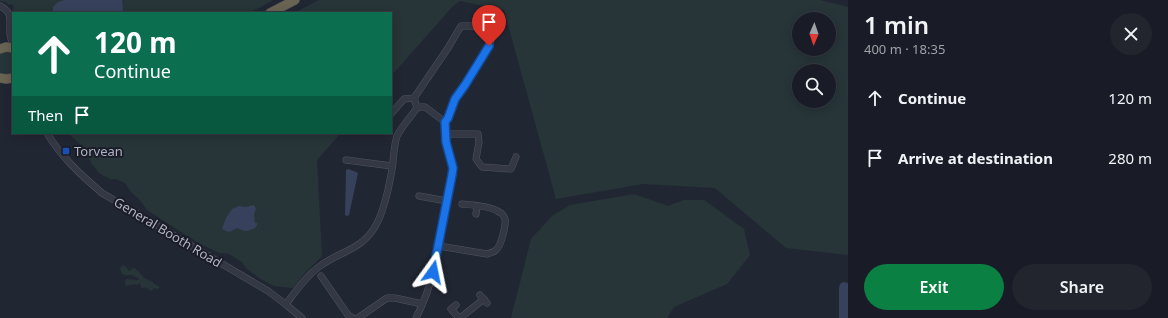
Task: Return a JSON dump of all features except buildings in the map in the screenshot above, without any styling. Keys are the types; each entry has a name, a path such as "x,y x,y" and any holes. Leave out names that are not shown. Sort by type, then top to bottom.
{"highway":[{"path":"272,12 295,0"},
{"path":"1,48 12,47"}],"street":[{"path":"6,10 11,5"},
{"path":"0,6 9,14 12,42"},
{"path":"416,318 433,272 452,175 453,168 446,142 445,122 455,99 465,85 492,38 486,29 461,26 415,98 417,108"},
{"path":"1,48 10,33"},
{"path":"392,113 404,99 415,98"},
{"path":"286,304 316,269 331,259 349,251 371,233 383,210 391,175 397,135 417,108 425,107 445,122"},
{"path":"392,132 397,135"},
{"name":"General Booth Road","path":"48,134 66,161 102,193 268,292 286,304 302,318"},
{"path":"446,134 478,134 479,142 476,158 482,167 511,169 516,157"},
{"path":"346,160 392,166"},
{"path":"419,196 429,201 447,201"},
{"path":"439,246 487,254 497,249 500,244 505,220 503,215 492,208 462,204"},
{"path":"476,214 477,206"},
{"path":"324,276 348,315 353,318"},
{"path":"358,318 387,298 422,304"},
{"path":"451,307 460,318 484,299"}],"shaded area":[{"path":"273,0 249,12 14,12 14,7 11,4 9,5 6,2 0,1"},
{"path":"319,0 820,0 848,7 848,255 786,248 715,188 643,184 556,199 504,10 460,1 453,6 392,75 392,12 296,12"},
{"path":"4,52 12,53 12,74 0,73 0,54"},
{"path":"69,134 340,134 317,160 322,256 304,274 293,288 274,286 259,278 246,268 242,262 229,254 220,253 200,244 147,210 125,183 116,179 111,179 99,173 92,164 83,147"},
{"path":"634,194 668,206 684,200 704,200 744,229 750,255 727,284 674,307 667,318 511,318 531,239 552,216 570,205"},
{"path":"123,265 129,271 134,268 144,278 159,286 159,288 154,288 151,291 146,288 141,288 140,283 126,286 126,279 139,280 132,275 122,274 120,268"}],"water":[{"path":"65,0 122,0 123,9 122,12 53,12 53,7 58,2"},
{"path":"348,169 358,173 349,215 347,216 345,215 346,170"},
{"path":"254,205 256,209 254,214 255,223 257,223 255,228 246,231 237,228 229,232 222,229 226,218 232,209 239,206 246,207"},
{"path":"843,282 848,283 848,318 839,318 839,288 840,284"}],"place":[{"name":"Torvean","path":"66,151"}],"route":[{"path":"433,272 453,168 446,142 445,122 455,99 489,46"}]}
